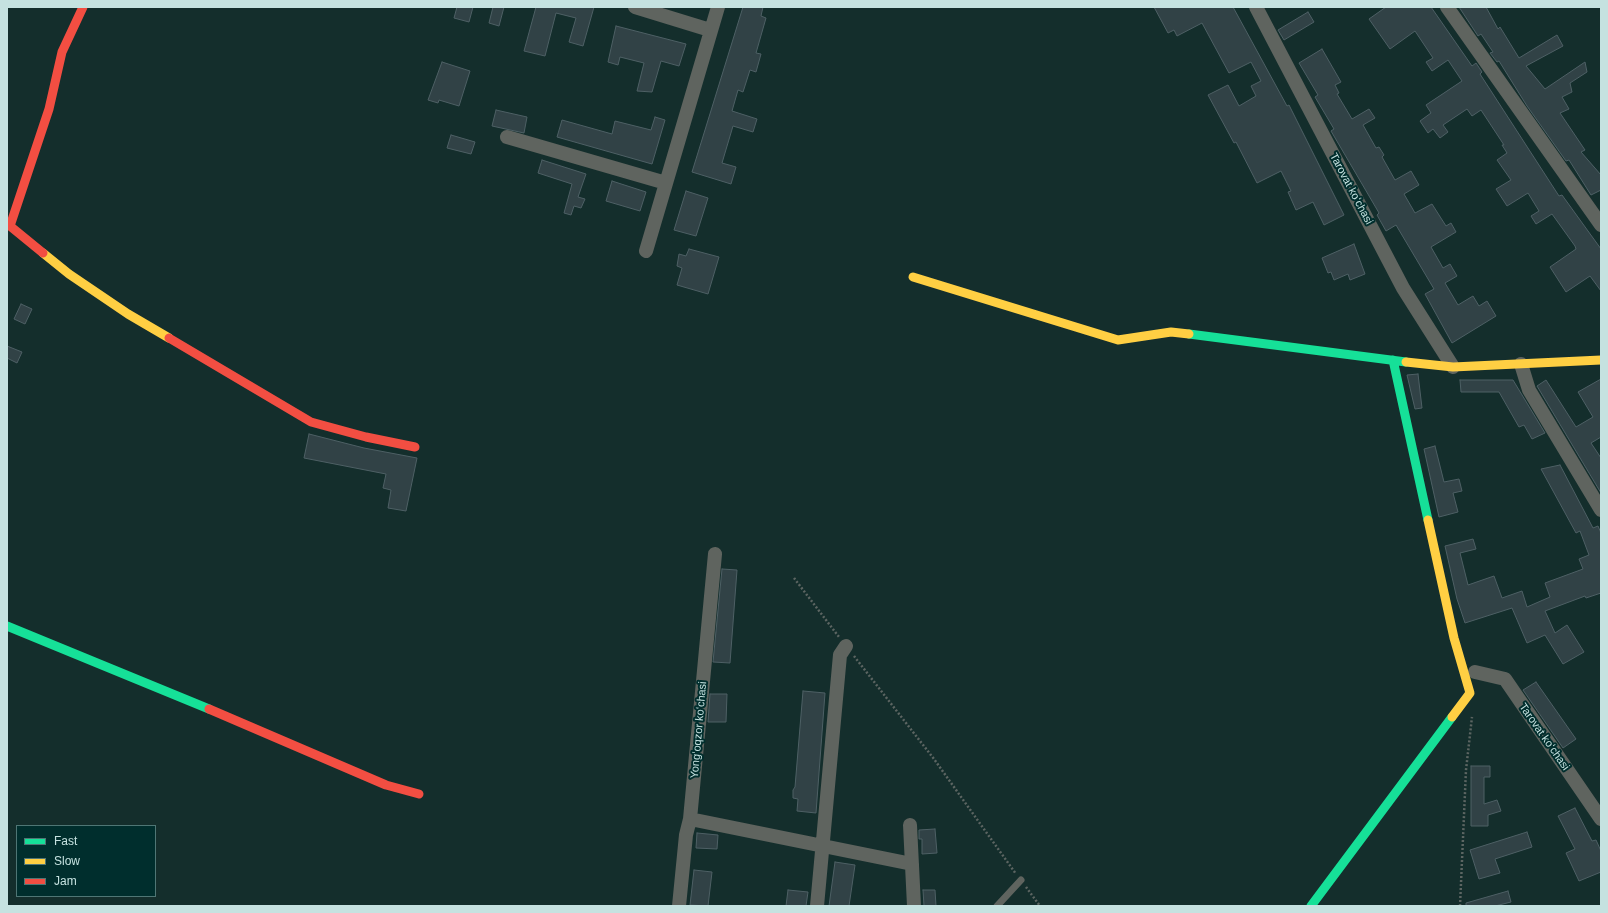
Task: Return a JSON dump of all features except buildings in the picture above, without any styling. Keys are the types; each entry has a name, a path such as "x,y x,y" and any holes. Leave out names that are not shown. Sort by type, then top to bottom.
{"street":[{"path":"83,7 62,52 49,109 8,225 69,274 128,314 311,422 366,437 416,447"},
{"path":"635,7 710,30"},
{"path":"646,251 718,7"},
{"name":"Tarovat koʻchasi","path":"1256,7 1404,288 1454,367"},
{"path":"1447,7 1601,226"},
{"path":"507,137 666,183"},
{"path":"913,277 1118,340 1171,332 1302,350 1454,367 1601,360"},
{"path":"1311,906 1470,692 1454,638 1393,360"},
{"path":"1521,364 1529,390 1601,510"},
{"name":"Yongʻoqzor koʻchasi","path":"679,906 686,835 690,819 715,554"},
{"path":"7,626 255,728 386,785 420,794"},
{"path":"817,906 824,846 840,655 846,646"},
{"name":"Tarovat koʻchasi","path":"1475,672 1505,679 1601,819"},
{"path":"690,819 912,864"},
{"path":"910,824 914,906"}],"lane":[{"path":"997,906 1021,880"}],"path":[{"path":"794,578 934,759 1040,906"},
{"path":"1460,906 1466,770 1474,702 1470,692"}],"traffic: fast":[{"path":"1189,334 1406,362"},
{"path":"1393,360 1428,520"},
{"path":"7,626 209,709"},
{"path":"1311,906 1452,717"}],"traffic: slow":[{"path":"43,253 69,274 128,314 169,338"},
{"path":"913,277 1118,340 1171,332 1189,334"},
{"path":"1406,362 1453,367 1601,360"},
{"path":"1428,520 1454,638 1470,693 1452,717"}],"traffic: jam":[{"path":"43,253 10,226 49,109 62,52 83,7"},
{"path":"169,338 311,422 366,437 415,447"},
{"path":"209,709 386,785 419,794"}]}
